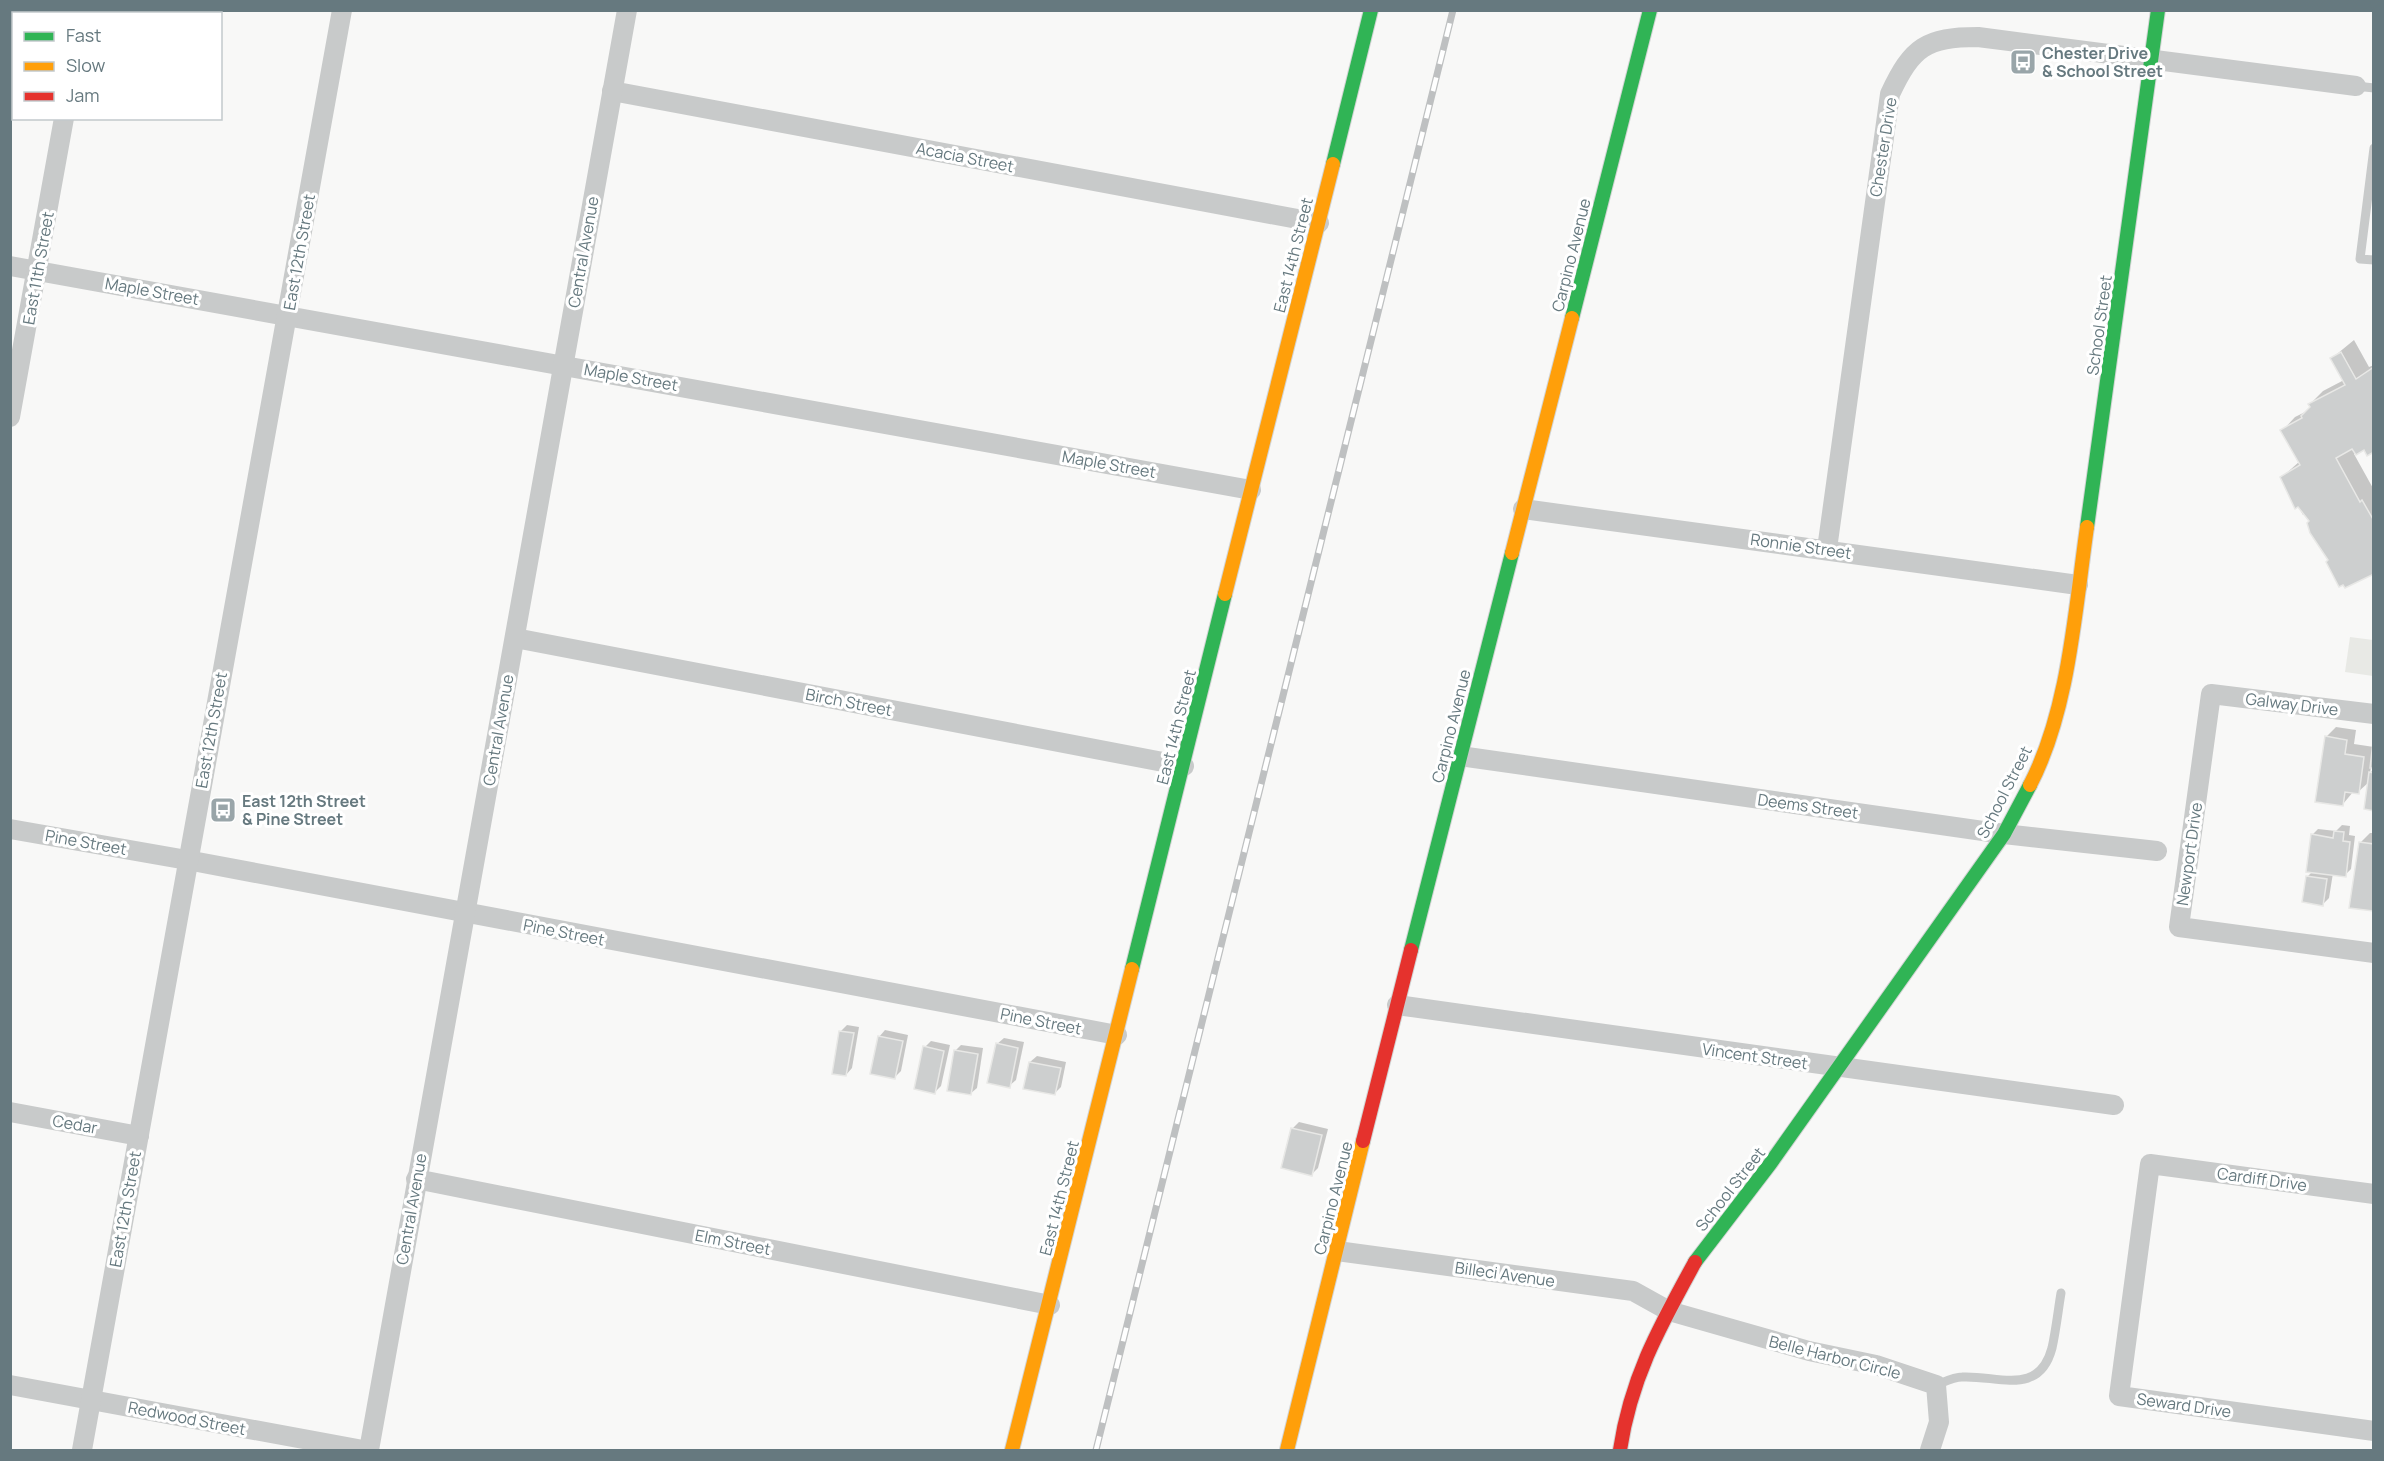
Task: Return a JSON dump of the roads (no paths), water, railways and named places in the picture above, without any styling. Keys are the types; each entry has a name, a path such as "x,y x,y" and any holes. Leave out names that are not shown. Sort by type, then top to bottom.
{"street":[{"name":"East 12th Street","path":"82,1450 342,10"},
{"name":"Central Avenue","path":"369,1450 627,10"},
{"name":"East 14th Street","path":"1012,1450 1371,10"},
{"name":"Carpino Avenue","path":"1287,1450 1397,1005 1650,10"},
{"name":"School Street","path":"1620,1450 1625,1418 1648,1347 1696,1261 1839,1068 2004,834 2043,754 2063,686 2158,10"},
{"name":"Chester Drive","path":"1827,549 1890,94 1904,66 1923,46 1949,37 1978,37 2151,62 2365,87"},
{"name":"Acacia Street","path":"612,91 1318,223"},
{"name":"East 11th Street","path":"10,417 64,120"},
{"name":"Maple Street","path":"10,266 1251,490"},
{"name":"Ronnie Street","path":"1524,509 2078,585"},
{"name":"Birch Street","path":"515,638 1184,766"},
{"name":"Galway Drive","path":"2211,694 2373,714"},
{"name":"Newport Drive","path":"2211,694 2179,927 2373,953"},
{"name":"Deems Street","path":"1460,756 2004,834 2157,851"},
{"name":"Pine Street","path":"10,829 187,860 1117,1035"},
{"name":"Vincent Street","path":"1397,1005 2114,1105"},
{"name":"Cedar","path":"10,1112 139,1136"},
{"name":"Cardiff Drive","path":"2150,1164 2373,1194"},
{"name":"Seward Drive","path":"2150,1164 2119,1396 2373,1431"},
{"name":"Elm Street","path":"416,1179 1050,1305"},
{"name":"Billeci Avenue","path":"1336,1251 1633,1291 1669,1311"},
{"name":"Belle Harbor Circle","path":"1669,1311 1809,1351 1876,1365 1936,1384"},
{"path":"1930,1450 1939,1422 1936,1384"},
{"name":"Redwood Street","path":"10,1385 363,1450"}],"lane":[{"path":"2373,148 2360,259 2373,260"},
{"path":"1936,1384 1960,1376 2010,1380 2036,1376 2043,1368 2052,1349 2061,1293"}],"railway":[{"path":"1096,1450 1453,10"}],"place":[{"name":"Chester Drive & School Street","path":"2023,62"},
{"name":"East 12th Street & Pine Street","path":"223,810"}]}
